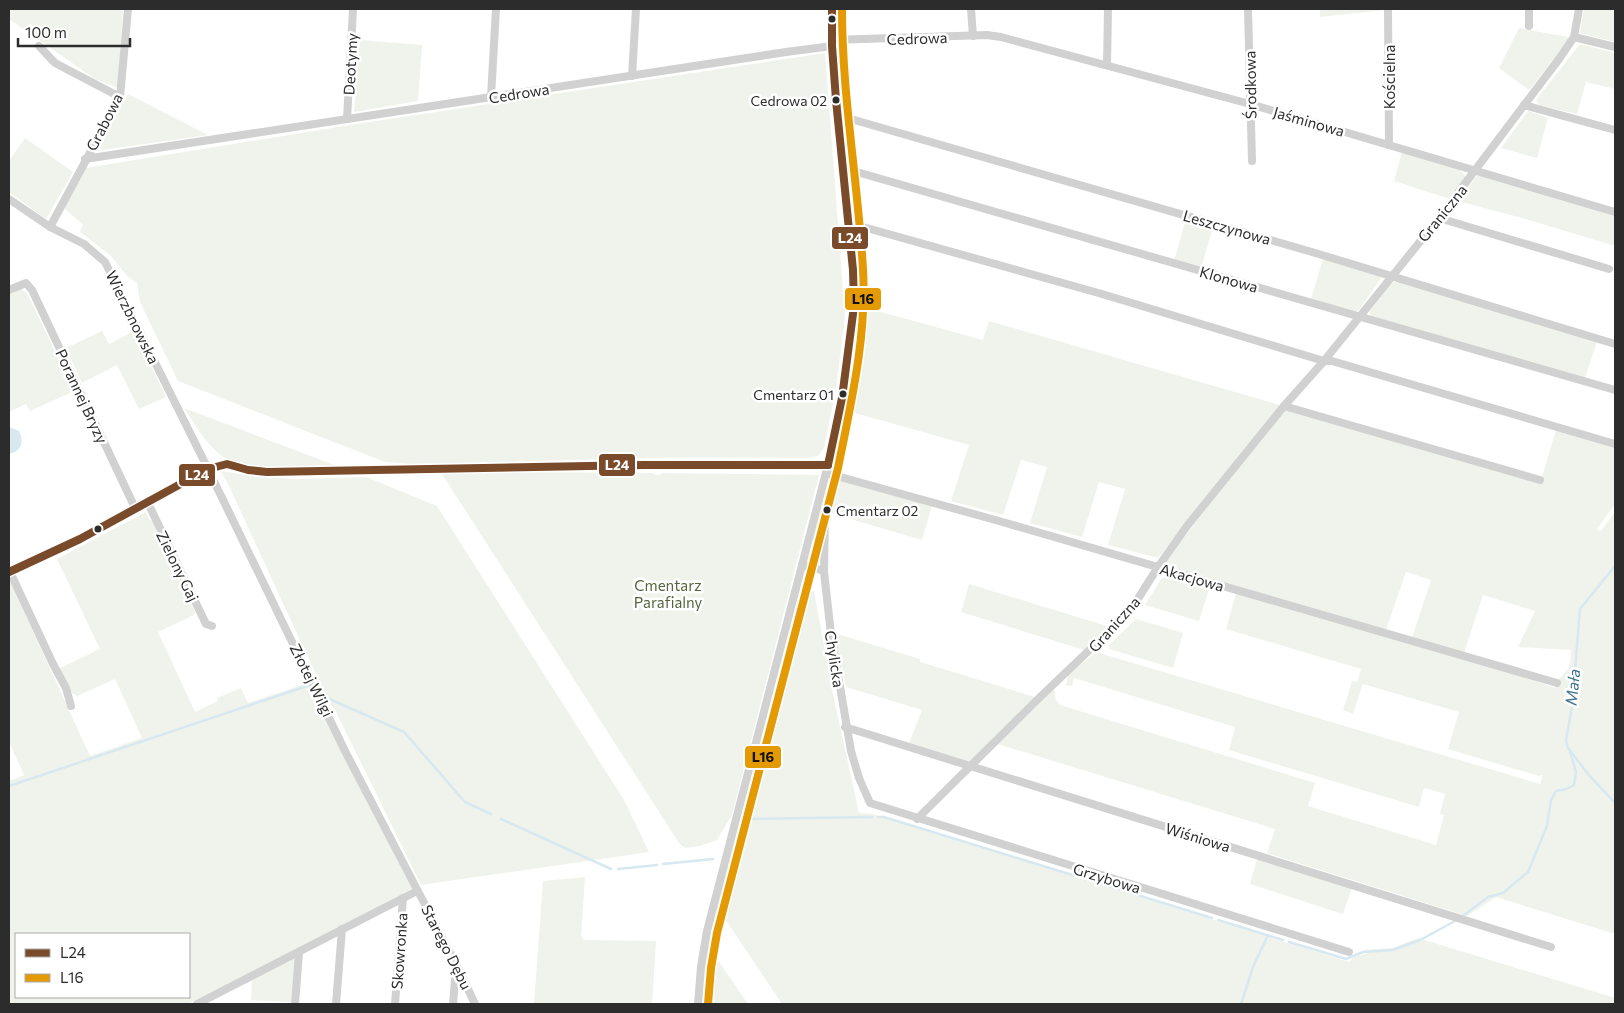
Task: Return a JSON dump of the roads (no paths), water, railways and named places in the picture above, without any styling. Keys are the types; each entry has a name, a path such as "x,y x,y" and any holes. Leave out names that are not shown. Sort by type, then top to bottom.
{"street":[{"name":"Grabowa","path":"50,227 120,97 128,9"},
{"name":"Deotymy","path":"347,119 353,9"},
{"path":"491,97 496,9"},
{"path":"632,76 636,9"},
{"path":"698,1004 701,967 707,931 827,469 842,398 854,311 853,270 832,43 832,9"},
{"path":"971,9 973,36"},
{"path":"1107,65 1108,9"},
{"name":"Środkowa","path":"1248,9 1252,161"},
{"name":"Kościelna","path":"1388,9 1389,145"},
{"path":"1529,9 1529,26"},
{"name":"Graniczna","path":"917,819 1123,618 1134,605 1158,567 1188,526 1284,406 1324,361 1475,172 1574,37 1579,9"},
{"name":"Cedrowa","path":"85,159 632,76 832,43 1001,36"},
{"name":"Jaśminowa","path":"1001,36 1250,104 1615,212"},
{"path":"1574,37 1615,47"},
{"path":"39,46 55,62 120,97"},
{"path":"1524,105 1615,130"},
{"name":"Leszczynowa","path":"838,116 1392,276 1615,344"},
{"name":"Klonowa","path":"843,168 1615,390"},
{"name":"Wierzbnowska","path":"11,203 50,227 84,244 105,262 208,469"},
{"path":"1439,218 1609,270"},
{"path":"849,223 1102,294 1324,361 1332,361 1615,444"},
{"name":"Porannej Bryzy","path":"9,290 26,283 33,292 136,510"},
{"path":"1284,406 1540,480"},
{"name":"Akacjowa","path":"208,469 223,464 267,472 651,465 827,469 1557,683"},
{"path":"71,706 66,688 9,572 80,539 208,469"},
{"name":"Złotej Wilgi","path":"208,469 346,753 417,890"},
{"name":"Zielony Gaj","path":"148,503 206,624 212,626"},
{"name":"Chylicka","path":"825,515 824,572 830,632 845,727 859,778 868,800"},
{"path":"802,566 824,572"},
{"name":"Wiśniowa","path":"845,727 1551,947"},
{"name":"Grzybowa","path":"868,800 874,805 917,819 1349,952"},
{"path":"197,1004 206,1002 417,890"},
{"name":"Starego Dębu","path":"417,890 475,1004"},
{"name":"Skowronka","path":"395,1004 403,898"},
{"path":"336,1004 342,929"},
{"path":"295,1004 299,953"},
{"path":"453,1004 455,980 459,970"}],"waterway":[{"name":"Mała","path":"1615,566 1580,609 1572,706 1566,741 1568,748 1588,774 1615,803"},
{"path":"317,682 327,698 404,732 465,802 491,814"},
{"path":"9,786 307,686"},
{"path":"1464,915 1488,897 1503,893 1528,872 1547,826 1551,800 1556,791 1574,785 1576,772 1570,752"},
{"path":"732,857 735,854 744,823 748,819 872,817"},
{"path":"878,817 884,817 1212,918"},
{"path":"501,819 611,869"},
{"path":"663,864 713,859"},
{"path":"618,869 657,865"},
{"path":"1218,920 1283,940"},
{"path":"1422,939 1455,921"},
{"path":"1241,1004 1253,967 1268,935"},
{"path":"1289,942 1346,959 1363,952 1393,950 1420,940"}],"place":[{"name":"Cedrowa 02","path":"836,100"},
{"name":"Cmentarz 01","path":"843,394"},
{"name":"Cmentarz 02","path":"827,510"}],"park label":[{"name":"Cmentarz Parafialny","path":"668,594"}]}
